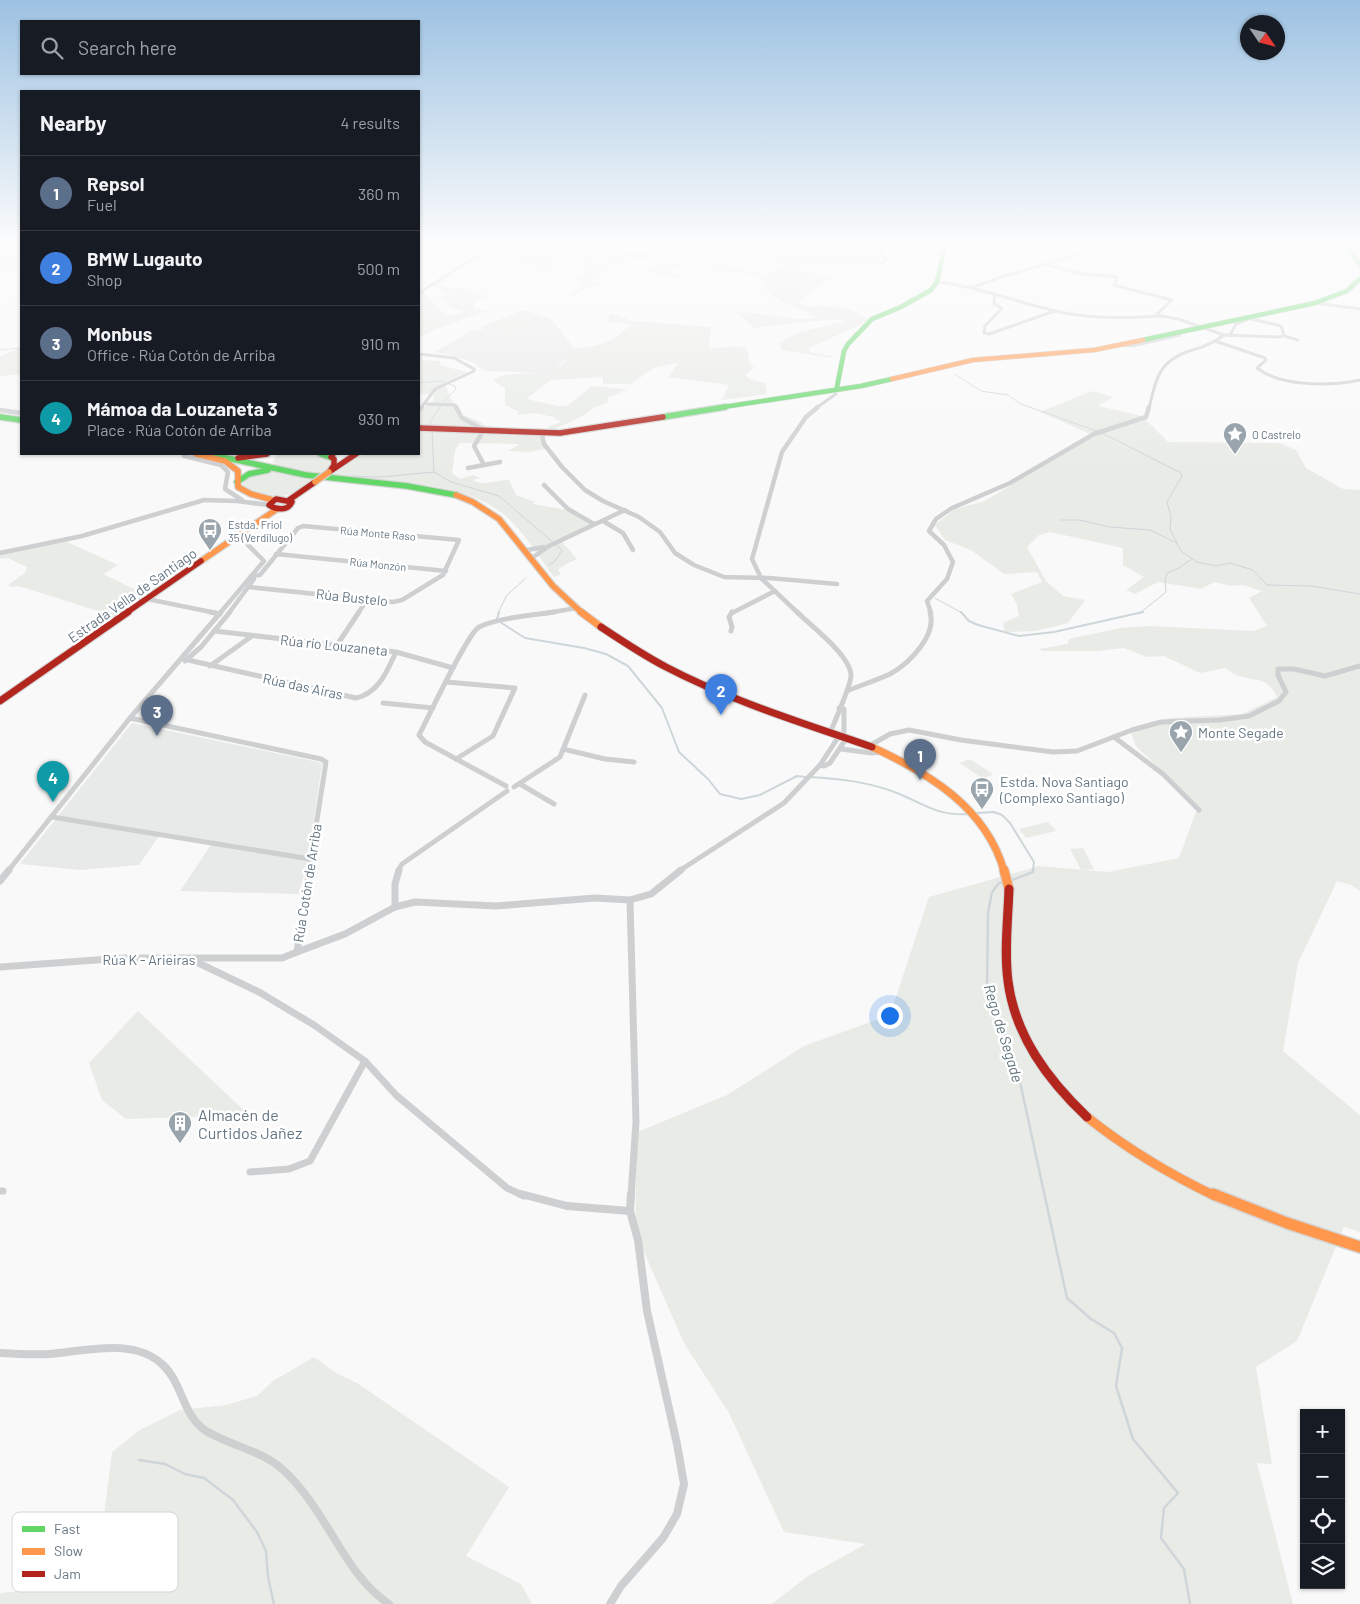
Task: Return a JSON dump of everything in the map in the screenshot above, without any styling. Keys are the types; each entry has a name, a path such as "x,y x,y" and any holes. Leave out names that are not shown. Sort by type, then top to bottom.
{"main road":[{"path":"834,391 844,351 867,323 873,320"},
{"path":"420,429 435,427 542,434 568,432 852,388 973,360 1118,346 1236,320"},
{"path":"0,416 20,418"},
{"path":"199,455 228,462 234,466 238,471 238,487 251,494 271,503 283,498 289,500"},
{"path":"201,455 237,461"},
{"path":"213,455 284,471 339,480 399,484 448,492 474,502 504,520 548,581 577,608 617,638 678,674 753,706 883,751 924,772 963,800 990,833 1007,874 1009,888 1008,982 1014,1012 1030,1047 1061,1092 1112,1140 1178,1181 1220,1200 1360,1247"},
{"path":"217,455 240,458 260,455"},
{"path":"272,455 269,461 284,471"},
{"path":"329,472 334,465 333,456 353,455"},
{"name":"Estrada Vella de Santiago","path":"0,701 277,509 290,505 292,502 289,500 353,455"},
{"path":"237,482 243,476 257,471 284,471"},
{"path":"271,503 271,508 277,509"}],"street":[{"path":"991,320 986,326 984,333 988,334 1028,320"},
{"path":"1181,320 1227,335 1284,336 1298,340"},
{"path":"849,690 891,673 912,656 925,641 933,621 927,601 947,579 953,562 944,545 929,531 932,523 942,514 959,504 1019,478 1084,439 1106,429 1146,417 1160,371 1165,364 1180,354 1214,342 1227,335 1235,325 1245,320"},
{"path":"1256,320 1276,329"},
{"path":"1262,323 1281,326 1284,330 1284,336"},
{"path":"1118,346 1132,346 1180,335"},
{"path":"1214,342 1265,358 1266,360 1257,368 1258,370 1298,382 1337,385 1360,380"},
{"path":"420,354 450,356 466,362 474,368 472,373 435,389 430,395 427,404 420,409"},
{"path":"830,732 839,708 849,690 852,678 848,663 842,655 761,578 752,559 782,452 812,411 833,398 834,391"},
{"path":"427,404 455,405 462,418 484,430 474,446 484,465"},
{"path":"0,410 20,413"},
{"path":"542,434 544,444 575,481 603,500 625,510 660,532 675,553 694,565 724,577 837,584"},
{"path":"184,456 221,465 228,472 225,489 244,501"},
{"path":"468,468 500,462"},
{"path":"544,485 568,509 594,524"},
{"path":"0,553 82,536 189,503 214,500 271,503"},
{"path":"532,558 549,546 625,510"},
{"path":"603,521 623,533 633,550"},
{"name":"Rúa Monte Raso","path":"276,554 298,528 303,526 459,540 446,571"},
{"path":"187,659 206,629 264,561 239,536"},
{"path":"527,550 549,546"},
{"path":"248,586 260,575 276,554"},
{"name":"Rúa Monzón","path":"276,554 446,571"},
{"name":"Rúa Bustelo","path":"248,586 393,602 402,600 446,571"},
{"path":"252,576 260,575"},
{"path":"0,881 130,718 176,664 187,659 214,631 254,579 252,576"},
{"path":"731,631 732,627 729,617 733,611 776,591"},
{"path":"147,599 220,614"},
{"path":"337,645 368,599"},
{"path":"506,789 425,742 419,735 453,668 477,628 497,621 577,608"},
{"name":"Rúa río Louzaneta","path":"206,629 206,632 214,631 396,652 453,668"},
{"path":"210,666 252,636"},
{"name":"Rúa das Airas","path":"187,659 210,666 356,698 364,698 371,694 396,652"},
{"path":"869,746 890,734 909,730 962,740 1053,752 1076,751 1132,730 1161,722 1220,720 1249,716 1279,701 1286,692 1278,675 1278,669 1294,669 1325,676 1360,666"},
{"path":"446,682 515,688 493,736 456,760"},
{"path":"394,906 394,887 397,872 402,864 506,789 520,784 560,757 585,696"},
{"path":"383,703 432,708"},
{"path":"820,765 824,766 830,763 841,749 844,709 839,708"},
{"name":"Rúa Cotón de Arriba","path":"130,718 326,762 297,952 353,931 394,906 415,902 496,906 595,898 630,900"},
{"path":"610,1604 621,1586 663,1538 677,1514 684,1484 678,1444 647,1312 638,1240 630,1211 636,1122 630,900 651,894 684,867 784,802 820,765 842,737"},
{"path":"1114,738 1163,774 1199,810"},
{"path":"841,749 872,753 883,751"},
{"path":"563,750 605,759 634,762"},
{"path":"520,784 554,804"},
{"path":"52,817 310,859"},
{"name":"Rúa K - Arieiras","path":"0,967 124,958 282,958 297,952"},
{"path":"190,959 259,992 314,1025 365,1061 396,1095 507,1188 525,1197 560,1207 630,1211"},
{"path":"250,1172 290,1169 303,1166 310,1161 365,1061"},
{"path":"0,1353 48,1354 114,1348 141,1352 155,1358 164,1365 185,1409 200,1426 270,1460 292,1478 317,1509 369,1587 389,1604"}],"shaded area":[{"path":"420,320 462,320 436,329 420,337"},
{"path":"498,320 546,320 510,337 481,330 483,326"},
{"path":"546,320 552,320 576,350 552,372 540,373 485,371 472,362 446,354 433,353 471,331 480,330 510,337"},
{"path":"608,320 630,320 711,327 709,349 735,346 746,348 749,355 748,360 754,368 745,375 751,380 765,383 767,394 722,400 729,385 668,377 678,363 655,367 631,384 603,384 603,377 551,380 526,399 558,406 567,406 592,386 627,389 609,397 607,403 592,408 585,415 553,430 547,427 561,422 553,417 536,413 517,415 519,412 505,405 505,388 493,381 500,376 545,372 557,368 566,361 572,349 603,343 630,325 620,322 616,324 607,322"},
{"path":"745,320 867,320 809,348 810,352 832,356 831,358 782,350 779,343 797,333 843,320 826,320 754,328"},
{"path":"20,347 20,374 0,376 0,357"},
{"path":"420,354 422,355 422,360 440,361 440,365 467,372 445,382 450,398 459,408 461,415 473,418 498,430 451,426 420,428 420,411 434,400 433,394 420,394"},
{"path":"1092,391 1113,397 1098,406 1142,416 1168,442 1279,443 1296,450 1306,468 1343,489 1360,490 1360,891 1351,885 1337,881 1298,963 1283,1051 1360,1115 1360,1232 1344,1227 1297,1341 1256,1367 1272,1464 1257,1463 1293,1604 768,1604 773,1603 808,1576 866,1544 784,1532 729,1413 684,1343 636,1234 635,1133 727,1095 804,1046 890,1015 929,897 1039,866 1108,872 1179,858 1198,806 1136,746 1131,733 1171,718 1242,714 1277,697 1273,690 1265,683 1237,675 1225,668 1200,673 1164,656 1147,657 1124,648 1096,651 1042,651 1039,649 1068,644 1069,639 1120,628 1147,626 1253,631 1267,626 1249,598 1262,591 1243,585 1231,586 1214,582 1201,589 1158,582 1135,594 1126,590 1144,577 1123,565 1123,548 1050,532 1039,535 1027,547 1046,581 1063,596 1085,600 1068,623 1036,631 1005,632 1003,623 1019,616 1017,604 1011,594 1042,582 1037,572 1004,574 971,550 945,540 935,525 955,509 985,501 1090,434 1040,412"},
{"path":"454,430 514,436 543,436 549,448 530,452 508,451 520,444 460,443 455,450 452,473 460,479 474,475 480,478 472,480 481,483 509,480 516,495 535,502 532,504 569,510 592,527 562,542 577,559 561,567 558,570 561,574 554,577 512,522 494,508 474,497 427,485 330,476 362,455 420,455 420,432"},
{"path":"277,455 318,455 329,459 331,465 330,469 323,475 290,470 273,462"},
{"path":"270,471 316,479 289,494 271,498 252,492 243,484 246,477"},
{"path":"65,541 118,565 103,574 148,596 117,617 19,586 10,587 8,585 25,573 27,567 8,558 0,559 0,550"},
{"path":"132,723 322,764 309,853 299,894 180,891 213,842 161,833 139,865 80,870 20,864"},
{"path":"971,760 993,774 983,779 960,763"},
{"path":"1048,822 1056,831 1026,838 1019,829"},
{"path":"1083,848 1094,869 1081,870 1070,849"},
{"path":"138,1011 249,1115 126,1119 102,1100 89,1063"},
{"path":"314,1357 336,1373 357,1383 509,1487 466,1556 521,1584 532,1604 0,1604 0,1593 12,1592 178,1592 178,1512 104,1512 112,1452 140,1430 180,1410 226,1405 257,1396 273,1381"}],"waterway":[{"path":"0,350 20,348"},
{"path":"955,374 981,391 1008,395 1021,404 1102,433 1181,473 1182,476 1167,502 1171,517 1170,529 1177,543"},
{"path":"420,383 440,381 455,386 456,389 443,402"},
{"path":"431,426 430,422 442,404"},
{"path":"432,430 434,472"},
{"path":"339,476 381,477 434,472"},
{"name":"Rego de Segade","path":"434,472 451,482 499,496 562,550 555,561 549,565"},
{"path":"1061,520 1079,520 1110,527 1150,530 1177,543"},
{"path":"1177,543 1181,551 1197,562 1216,566 1230,563 1253,570 1267,585 1311,586 1360,594"},
{"path":"1141,613 1166,592 1165,580 1167,573 1179,568 1192,559"},
{"name":"Rego de Segade","path":"498,613 507,595 526,578"},
{"path":"935,598 962,613"},
{"name":"Rego de Segade","path":"497,619 499,612"},
{"path":"962,613 969,621 978,625 1019,636 1054,632 1141,613"},
{"name":"Rego de Segade","path":"500,622 525,638 584,648 606,654 628,666 662,708 679,752 708,779 720,794 741,799 760,795 797,776 806,777"},
{"name":"Rego de Segade","path":"811,777 865,784 886,789 940,811 970,814"},
{"name":"Rego de Segade","path":"977,813 994,812 1002,815 1010,823 1034,862 1033,871"},
{"name":"Rego de Segade","path":"1012,880 1033,871"},
{"name":"Rego de Segade","path":"1005,882 999,883 992,892 988,913 987,987 1015,1059 1067,1298 1091,1319 1114,1333 1122,1348 1116,1386 1133,1439 1178,1493 1164,1508 1161,1538 1184,1569 1190,1604"},
{"path":"139,1460 165,1464 185,1474 204,1478 233,1500 257,1532 266,1551 268,1577 274,1604"}],"traffic: fast":[{"path":"837,387 844,351 848,344 871,320"},
{"path":"1143,340 1237,320"},
{"path":"663,417 861,386 892,379"},
{"path":"0,417 20,420"},
{"path":"213,455 306,475 407,486 456,495"},
{"path":"324,455 332,458"},
{"path":"237,482 249,474 268,470"}],"traffic: slow":[{"path":"892,379 973,360 1094,350 1143,340"},
{"path":"200,455 225,461 238,471 238,487 251,494 273,500"},
{"path":"315,482 329,472"},
{"path":"456,495 473,502 499,519 518,540 553,586 601,627"},
{"path":"201,561 277,509"},
{"path":"872,747 920,771 960,800 977,818 991,839 1002,862 1009,889"},
{"path":"1087,1117 1117,1141 1148,1162 1182,1180 1251,1210 1360,1247"}],"traffic: jam":[{"path":"420,428 560,433 663,417"},
{"path":"238,458 260,455"},
{"path":"330,471 334,465 334,459 331,457 332,455"},
{"path":"329,472 354,455"},
{"path":"289,500 292,502 291,505 282,508 277,509 269,505 276,499 289,500 315,482"},
{"path":"0,701 201,561"},
{"path":"601,627 634,649 699,683 766,710 872,747"},
{"path":"1009,889 1007,970 1011,1001 1017,1020 1035,1056 1046,1072 1072,1103 1087,1117"}],"place":[{"name":"O Castrelo","path":"1235,455"},
{"name":"Estda. Friol 35 (Verdilugo)","path":"210,551"},
{"name":"BMW Lugauto","path":"721,715"},
{"name":"Monbus","path":"157,736"},
{"name":"Monte Segade","path":"1181,753"},
{"name":"Repsol","path":"920,780"},
{"name":"Mámoa da Louzaneta 3","path":"53,802"},
{"name":"Estda. Nova Santiago (Complexo Santiago)","path":"982,810"},
{"name":"Almacén de Curtidos Jañez","path":"180,1144"}]}
